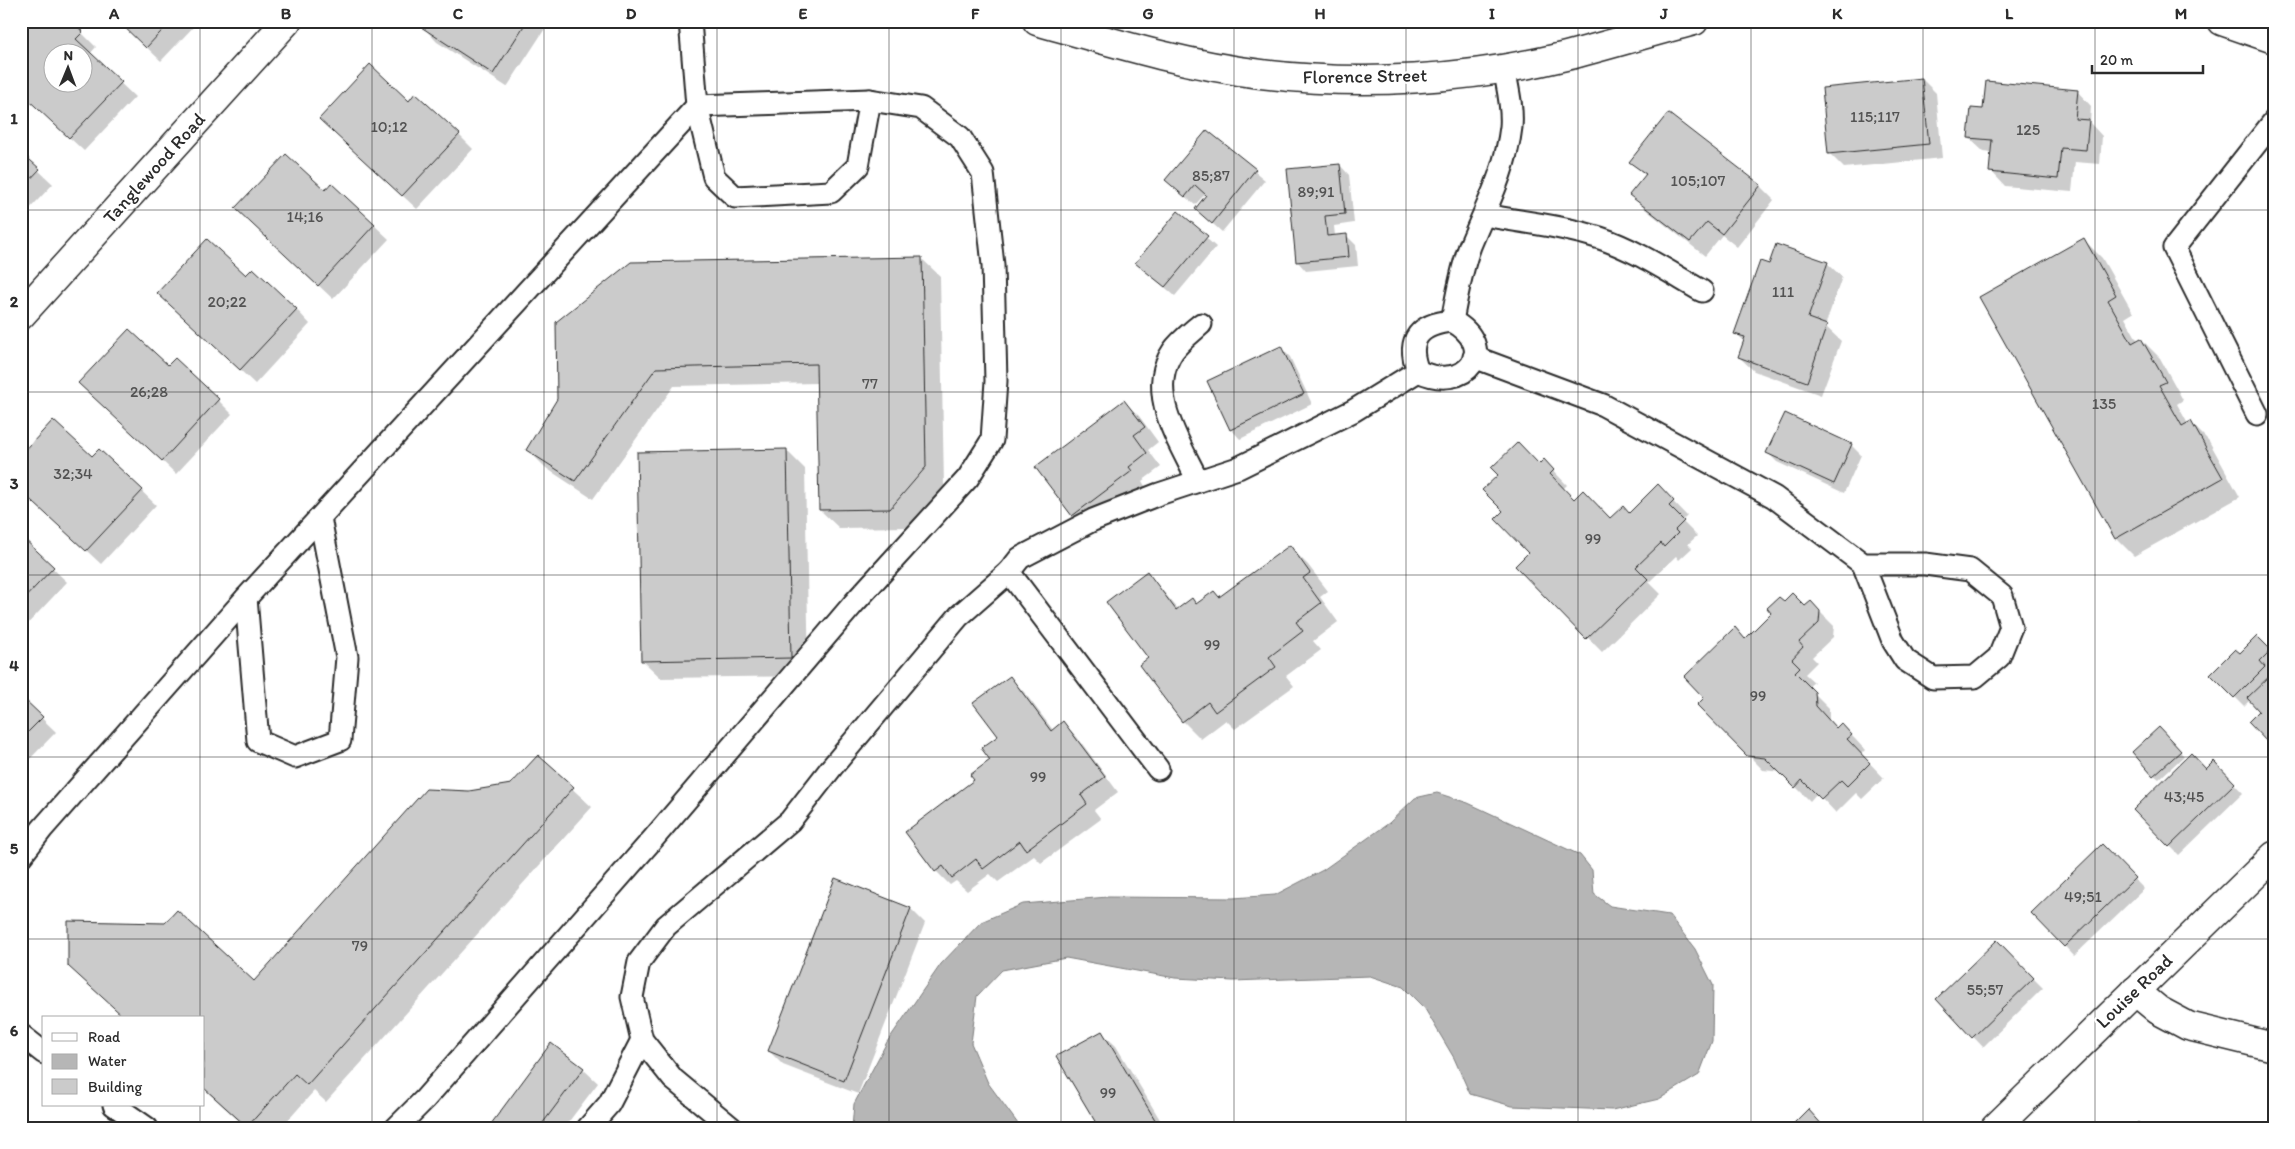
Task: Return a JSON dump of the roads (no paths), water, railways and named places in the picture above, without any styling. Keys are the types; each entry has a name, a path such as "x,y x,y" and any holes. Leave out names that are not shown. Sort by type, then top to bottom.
{"street":[{"name":"Tanglewood Road","path":"21,315 286,21"},
{"name":"Florence Street","path":"1037,21 1157,55 1261,74 1367,80 1418,78 1504,67 1565,56 1694,21"},
{"path":"2222,21 2274,39"},
{"name":"Louise Road","path":"1995,1128 2274,856"},
{"path":"2135,991 2158,1010 2188,1026 2274,1047"}],"lane":[{"path":"690,21 697,106 714,177 735,197 831,192 858,166 870,100"},
{"path":"1452,321 1469,248 1501,173 1511,125 1504,67"},
{"path":"21,856 42,829 246,598 697,106 870,100 921,108 960,137 983,173 993,265 996,381 992,440 968,478 849,609 652,839 425,1099 396,1128"},
{"path":"2257,414 2174,248 2274,121"},
{"path":"1484,215 1549,226 1600,238 1633,252 1702,291"},
{"path":"1452,321 1464,327 1471,335 1476,346 1474,357 1470,368 1457,376 1443,378 1431,376 1418,371 1413,358 1414,344 1421,331 1433,323 1452,321"},
{"path":"1198,481 1170,422 1164,399 1163,381 1165,366 1174,350 1201,324"},
{"path":"1474,357 1603,405 1774,498 1863,564 1877,603 1894,641 1906,660 1933,678 1975,677 1999,657 2011,627 2002,596 1970,570 1925,564 1863,564"},
{"path":"732,1128 673,1079 642,1040 632,997 640,962 666,926 790,821 832,767 959,616 1009,572 1020,558 1093,520 1158,494 1238,468 1353,411 1418,371"},
{"path":"246,598 258,741 295,757 340,740 347,657 320,518"},
{"path":"1009,572 1158,769"},
{"path":"21,1034 42,1051"},
{"path":"588,1128 609,1104 642,1040"},
{"path":"115,1106 147,1128"}],"water":[{"path":"1437,793 1468,803 1580,855 1592,870 1594,894 1610,906 1669,915 1695,949 1713,985 1712,1041 1699,1075 1659,1099 1612,1110 1512,1106 1470,1094 1454,1058 1425,1009 1403,987 1370,976 1233,981 1175,978 1066,958 1002,970 977,996 971,1043 988,1083 1021,1128 852,1128 854,1104 887,1042 941,964 981,922 1023,904 1108,897 1233,898 1275,895 1323,870 1389,823 1415,798"}]}
